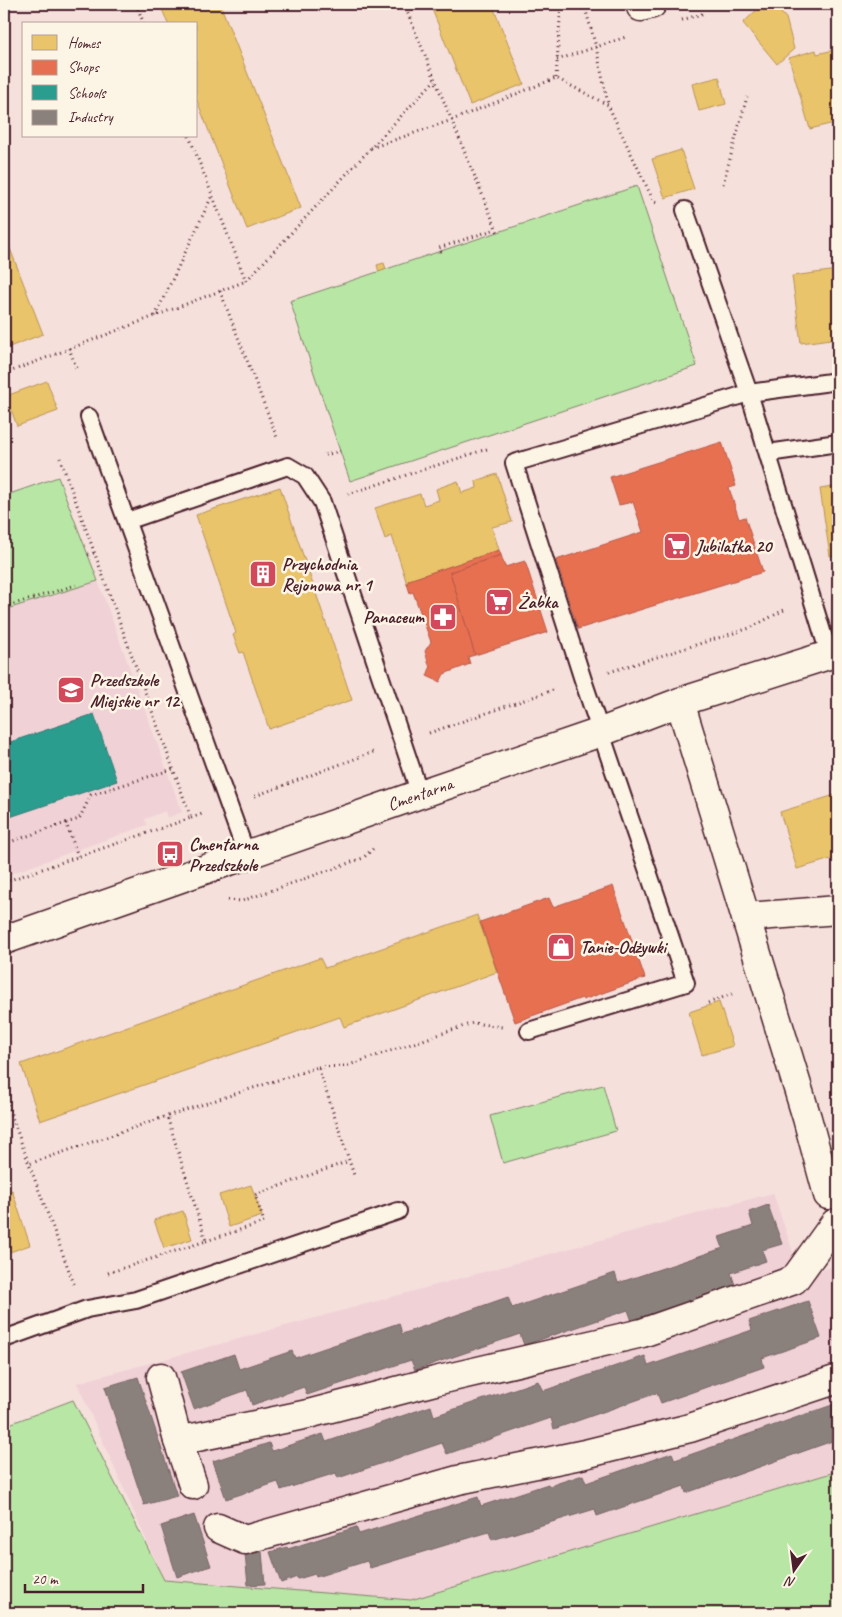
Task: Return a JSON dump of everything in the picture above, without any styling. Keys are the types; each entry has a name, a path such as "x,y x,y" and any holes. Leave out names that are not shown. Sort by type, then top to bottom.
{"street":[{"name":"Cmentarna","path":"4,940 601,732 680,702 834,653"},
{"path":"178,1441 308,1414 435,1381 642,1333 794,1280 837,1227 833,1194 807,1118 680,702"},
{"path":"746,917 838,910"},
{"path":"160,1377 193,1485"},
{"path":"218,1528 245,1540 458,1480 585,1454 690,1428 838,1379"}],"lane":[{"path":"685,210 749,393 811,596 834,653"},
{"path":"529,1031 686,983 583,680 514,463 749,393 838,381"},
{"path":"89,417 247,856"},
{"path":"768,453 838,443"},
{"path":"127,521 288,466 305,476 322,502 420,794"},
{"path":"4,1339 87,1309 136,1300 398,1211"}],"path":[{"path":"136,4 143,22"},
{"path":"404,4 498,233"},
{"path":"556,78 561,4"},
{"path":"584,4 596,46 608,105 654,202 685,210"},
{"path":"370,148 452,120 556,78 608,105"},
{"path":"4,374 246,281 435,80"},
{"path":"723,184 747,97"},
{"path":"190,138 246,281"},
{"path":"156,316 212,195"},
{"path":"441,252 440,248 496,229"},
{"path":"220,292 288,466"},
{"path":"69,348 77,370"},
{"path":"322,502 494,446 515,450 521,461"},
{"path":"4,882 191,818 60,458"},
{"path":"88,555 94,553"},
{"path":"4,607 76,585"},
{"path":"583,680 750,628 811,596"},
{"path":"4,844 79,819 91,795 173,769"},
{"path":"66,824 78,856"},
{"path":"29,1164 318,1067 355,1178"},
{"path":"4,1095 74,1285"},
{"path":"168,1116 206,1241"},
{"path":"102,1275 264,1222 256,1194 349,1161"}],"shaded area":[{"name":"Przedszkole Miejskie nr 12","path":"98,581 182,812 167,818 165,811 145,819 147,825 4,876 4,610"},
{"path":"773,1193 801,1276 832,1267 838,1285 838,1471 411,1600 164,1580 77,1383"}],"green space":[{"path":"637,186 697,366 350,481 290,301"},
{"path":"58,477 98,581 4,610 4,496"},
{"path":"603,1085 616,1131 503,1163 490,1116"},
{"path":"73,1400 164,1580 411,1600 838,1471 838,1613 4,1613 4,1426"}],"building: Homes":[{"path":"160,4 220,4 301,208 247,229 198,103 198,22 167,22"},
{"path":"430,4 492,4 524,84 470,105"},
{"path":"763,4 772,4 786,18 794,49 777,64 743,23"},
{"path":"838,49 838,122 810,129 789,58 816,50 817,54"},
{"path":"719,77 726,104 699,111 692,84"},
{"path":"681,150 694,189 665,198 652,159"},
{"path":"4,233 43,334 4,349"},
{"path":"384,263 386,269 379,272 377,265"},
{"path":"838,270 838,338 801,343 792,276"},
{"path":"47,381 58,411 17,426 6,396"},
{"path":"497,474 512,522 492,527 499,550 409,580 407,584 392,536 385,539 375,508 420,494 424,505 439,500 436,489 458,481 462,493 477,488 476,481"},
{"path":"838,486 838,555 830,556 820,489"},
{"name":"Przychodnia Rejonowa nr 1","path":"280,487 352,700 269,729 243,652 240,653 233,635 236,633 196,515"},
{"path":"838,794 838,857 797,869 780,812"},
{"path":"477,915 497,972 344,1027 340,1017 40,1121 21,1064 320,958 325,968"},
{"path":"719,1002 733,1046 702,1055 689,1012"},
{"path":"251,1185 262,1216 229,1227 219,1195"},
{"path":"12,1190 30,1245 4,1254 4,1193"},
{"path":"183,1211 192,1239 164,1248 154,1220"}],"building: Shops":[{"name":"Jubilatka 20","path":"722,442 736,486 729,488 739,519 745,517 763,572 578,629 556,560 643,532 633,502 619,505 610,477"},
{"name":"Panaceum","path":"499,550 501,555 450,572 475,655 468,657 470,664 444,674 440,682 427,676 430,668 425,651 431,642 413,592 410,593 407,584 409,580"},
{"name":"Żabka","path":"501,555 505,567 525,561 548,632 475,655 450,572"},
{"name":"Tanie-Odżywki","path":"613,886 645,978 515,1022 480,922 549,898 553,907"}],"building: Schools":[{"path":"94,714 117,781 4,819 4,744"}],"building: Industry":[{"path":"768,1205 782,1244 762,1250 766,1261 731,1273 735,1285 632,1321 628,1310 524,1345 520,1334 415,1370 411,1360 307,1395 304,1387 252,1405 247,1390 194,1409 181,1372 234,1354 239,1369 292,1351 295,1358 399,1323 402,1334 508,1297 512,1308 615,1273 618,1283 723,1248 719,1237 753,1226 749,1212"},
{"path":"808,1301 821,1338 762,1358 764,1367 661,1403 657,1393 554,1429 551,1418 447,1454 442,1443 338,1478 336,1473 281,1490 278,1482 226,1499 213,1461 269,1443 272,1451 323,1434 326,1442 431,1406 434,1416 538,1381 543,1391 645,1356 648,1366 752,1330 749,1321"},
{"path":"138,1377 177,1496 144,1505 105,1387"},
{"path":"838,1403 838,1439 686,1493 684,1486 597,1516 595,1509 492,1540 489,1532 370,1568 367,1561 316,1577 315,1574 298,1579 297,1577 281,1583 270,1552 287,1547 288,1549 356,1527 359,1534 478,1497 481,1506 548,1484 549,1486 583,1475 586,1483 672,1453 675,1460"},
{"path":"194,1515 211,1566 177,1577 161,1526"},
{"path":"262,1552 265,1584 248,1585 245,1554"}],"place":[{"name":"Jubilatka 20","path":"677,546"},
{"name":"Przychodnia Rejonowa nr 1","path":"263,574"},
{"name":"Żabka","path":"499,602"},
{"name":"Panaceum","path":"443,617"},
{"name":"Przedszkole Miejskie nr 12","path":"71,690"},
{"name":"Cmentarna Przedszkole","path":"170,854"},
{"name":"Tanie-Odżywki","path":"561,947"}]}
